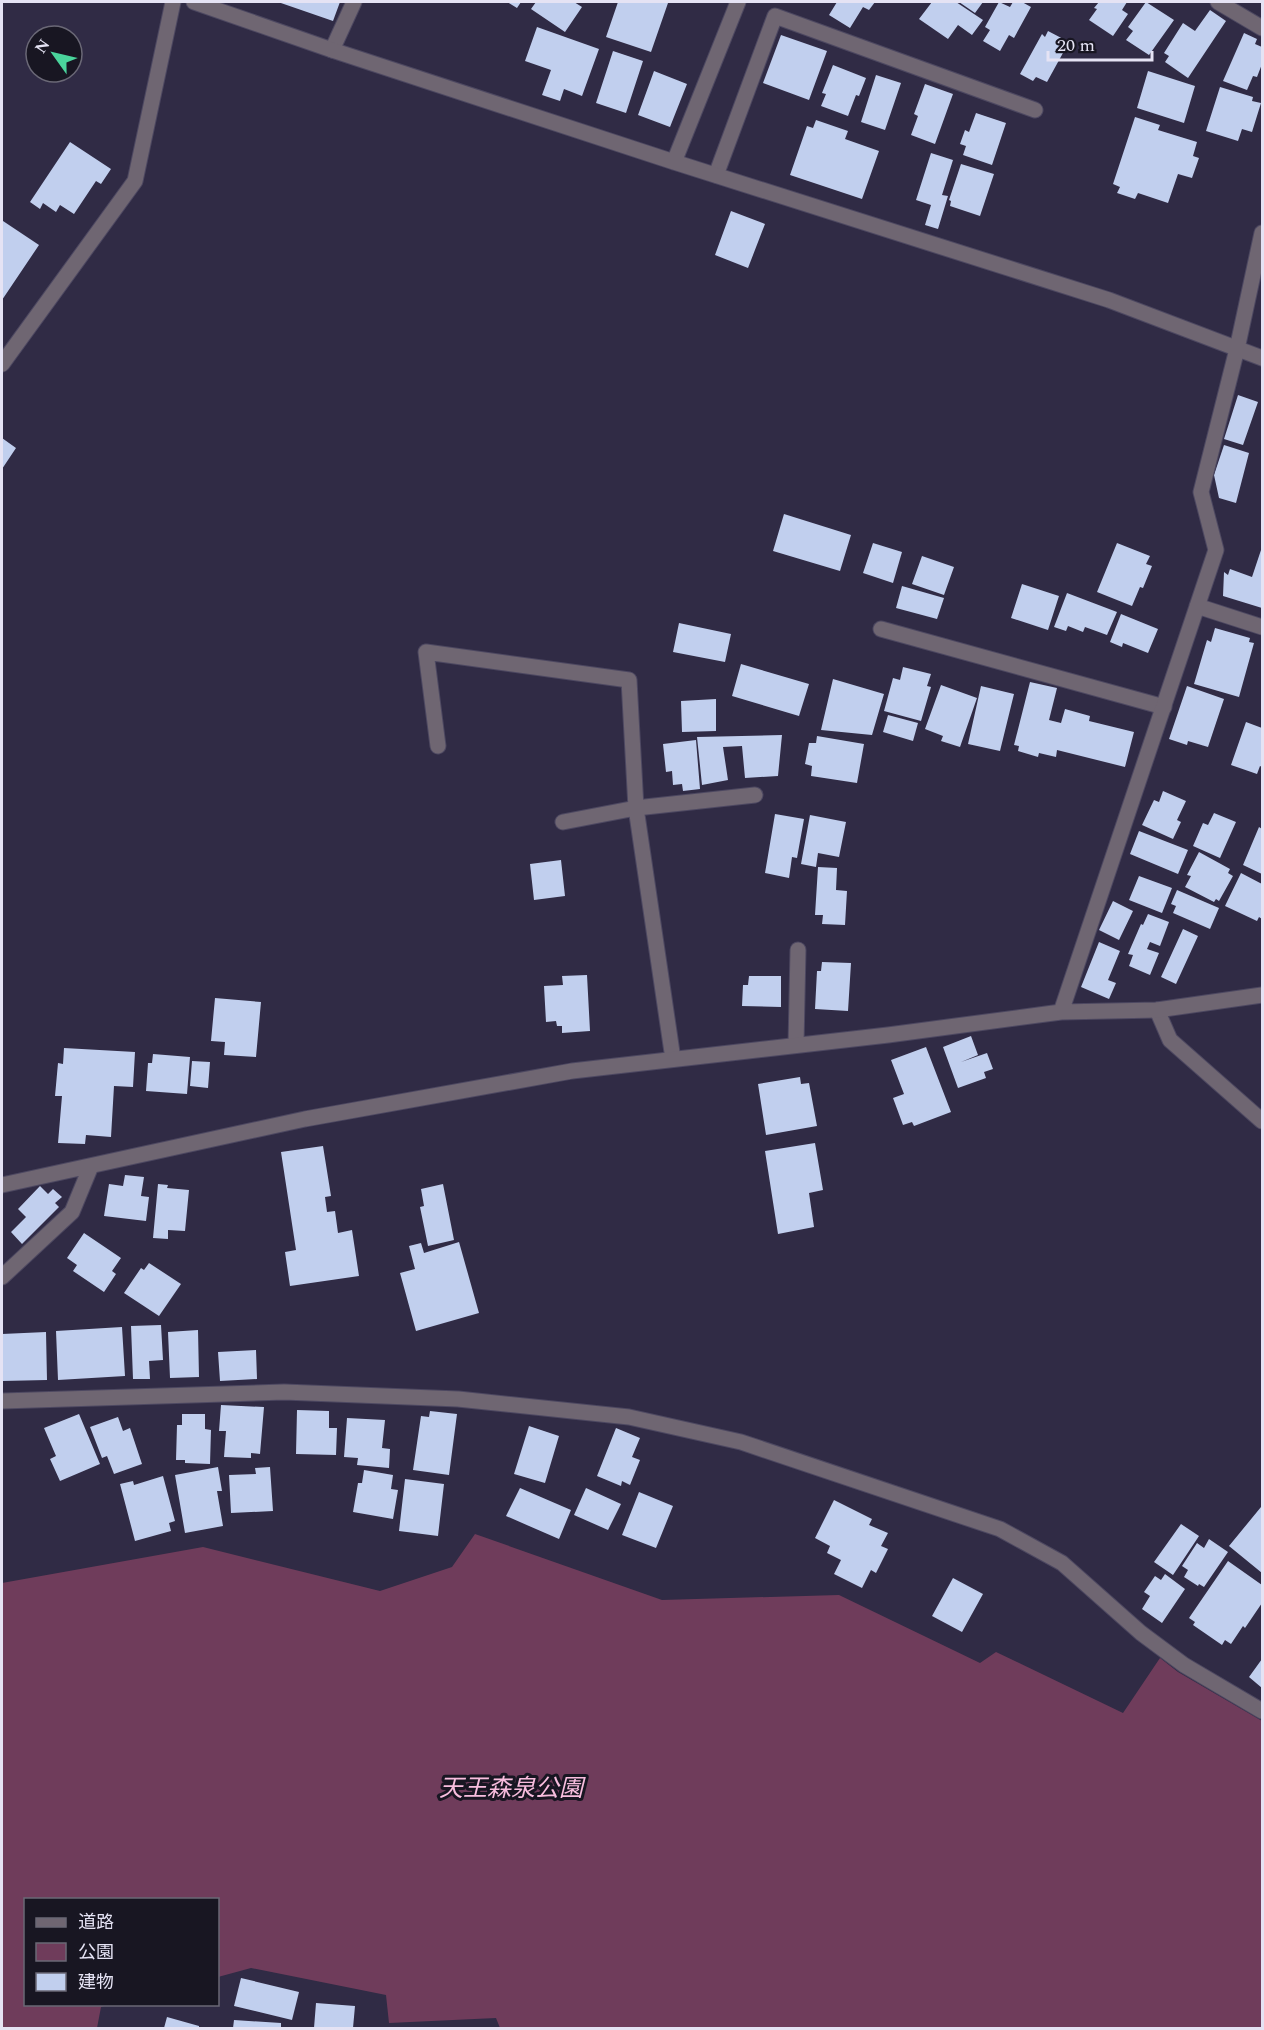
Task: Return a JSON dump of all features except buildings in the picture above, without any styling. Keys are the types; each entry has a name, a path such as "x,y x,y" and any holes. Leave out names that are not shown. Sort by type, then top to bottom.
{"street":[{"path":"2,364 135,181 172,2"},
{"path":"194,2 332,50 674,162 1109,300 1263,358"},
{"path":"332,50 354,2"},
{"path":"674,162 738,2"},
{"path":"1218,2 1263,28"},
{"path":"716,175 775,16 1035,110"},
{"path":"1061,1012 1216,550 1201,492 1263,233"},
{"path":"1197,606 1263,627"},
{"path":"881,629 1164,707"},
{"path":"438,746 426,652 629,680 636,808 673,1059"},
{"path":"563,822 636,808 755,795"},
{"path":"796,1045 798,951"},
{"path":"2,1185 305,1119 572,1071 1061,1012 1157,1010 1263,995"},
{"path":"1157,1010 1170,1040 1263,1121"},
{"path":"2,1277 72,1212 91,1166"},
{"path":"2,1401 284,1392 458,1399 629,1417 741,1442 1000,1529 1062,1563 1141,1633 1184,1665 1263,1711"}],"green space":[{"name":"天王森泉公園","path":"475,1534 662,1600 839,1595 980,1663 996,1652 1123,1713 1160,1658 1178,1672 1262,1721 1262,2028 500,2028 496,2018 389,2023 386,1995 251,1968 219,1977 219,1898 24,1898 24,2006 104,2006 101,2007 97,2028 2,2028 2,1583 203,1547 380,1591 452,1567"}]}
